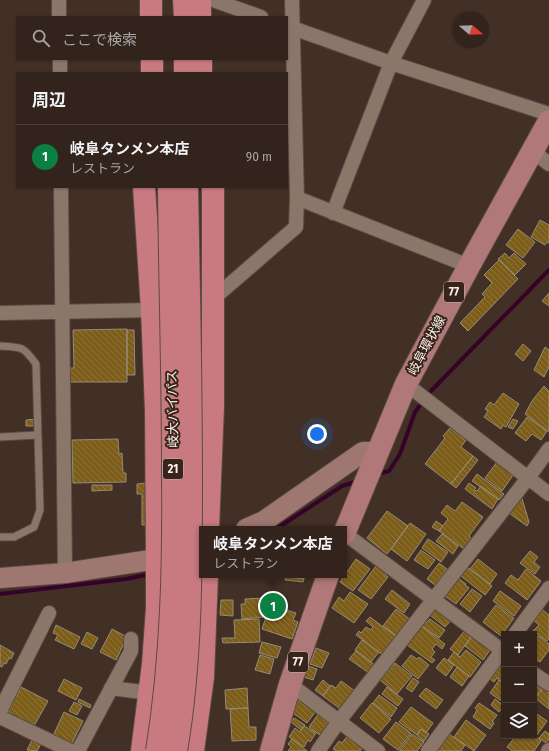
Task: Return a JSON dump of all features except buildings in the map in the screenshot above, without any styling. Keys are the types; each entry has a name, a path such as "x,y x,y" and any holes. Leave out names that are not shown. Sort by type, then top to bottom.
{"highway":[{"path":"139,0 139,16"},
{"path":"151,0 151,16"},
{"path":"166,0 166,16"},
{"path":"184,0 184,16"},
{"path":"200,0 200,16"},
{"path":"212,0 212,16"},
{"path":"139,60 139,72"},
{"path":"152,60 152,72"},
{"path":"167,60 167,72"},
{"path":"185,60 185,72"},
{"path":"201,60 201,72"},
{"path":"212,60 212,72"},
{"name":"21","path":"144,188 161,315"},
{"name":"21","path":"142,751 150,693 168,606 157,559 156,411 161,315 160,188"},
{"name":"岐大バイパス","path":"157,751 167,679 172,603 173,433 161,315 168,188"},
{"name":"岐大バイパス","path":"176,751 185,677 190,601 191,424 187,188"},
{"name":"21","path":"191,424 199,188"},
{"path":"208,526 213,406 213,188"},
{"path":"146,725 170,704 168,606 189,550 186,435 213,406"},
{"path":"193,751 203,676 207,578"}],"main road":[{"name":"岐阜環状線","path":"347,526 370,469 412,388 469,266 541,158 549,121"},
{"name":"77","path":"271,751 290,684 327,578"}],"street":[{"path":"59,0 59,16"},
{"path":"212,0 258,16"},
{"path":"214,298 296,227 297,198 289,27 292,0"},
{"path":"333,213 391,63 424,0"},
{"path":"289,27 391,63 549,114"},
{"path":"60,60 60,72"},
{"path":"61,188 65,573"},
{"path":"297,198 469,266"},
{"path":"0,313 63,311 161,315"},
{"path":"412,388 549,494"},
{"path":"318,751 339,721 549,449"},
{"path":"253,526 264,521 363,452 370,469"},
{"path":"347,535 501,649"},
{"path":"0,578 65,573 157,559 189,550"},
{"path":"517,631 549,588"},
{"path":"0,711 49,613"},
{"path":"78,751 130,651 131,639"},
{"path":"428,751 501,654"},
{"path":"537,676 549,684"},
{"path":"290,684 378,751"},
{"path":"111,688 150,693"},
{"path":"0,717 71,751"}],"lane":[{"path":"0,346 17,347 26,351 36,364 40,510 34,527 14,537 0,537"},
{"path":"0,437 38,435"}],"waterway":[{"path":"377,474 389,471 400,454 415,412 429,393 549,270"},
{"path":"281,526 342,486 358,481"},
{"path":"0,594 126,579 150,574"}],"place":[{"name":"岐阜タンメン本店","path":"273,606"}]}
